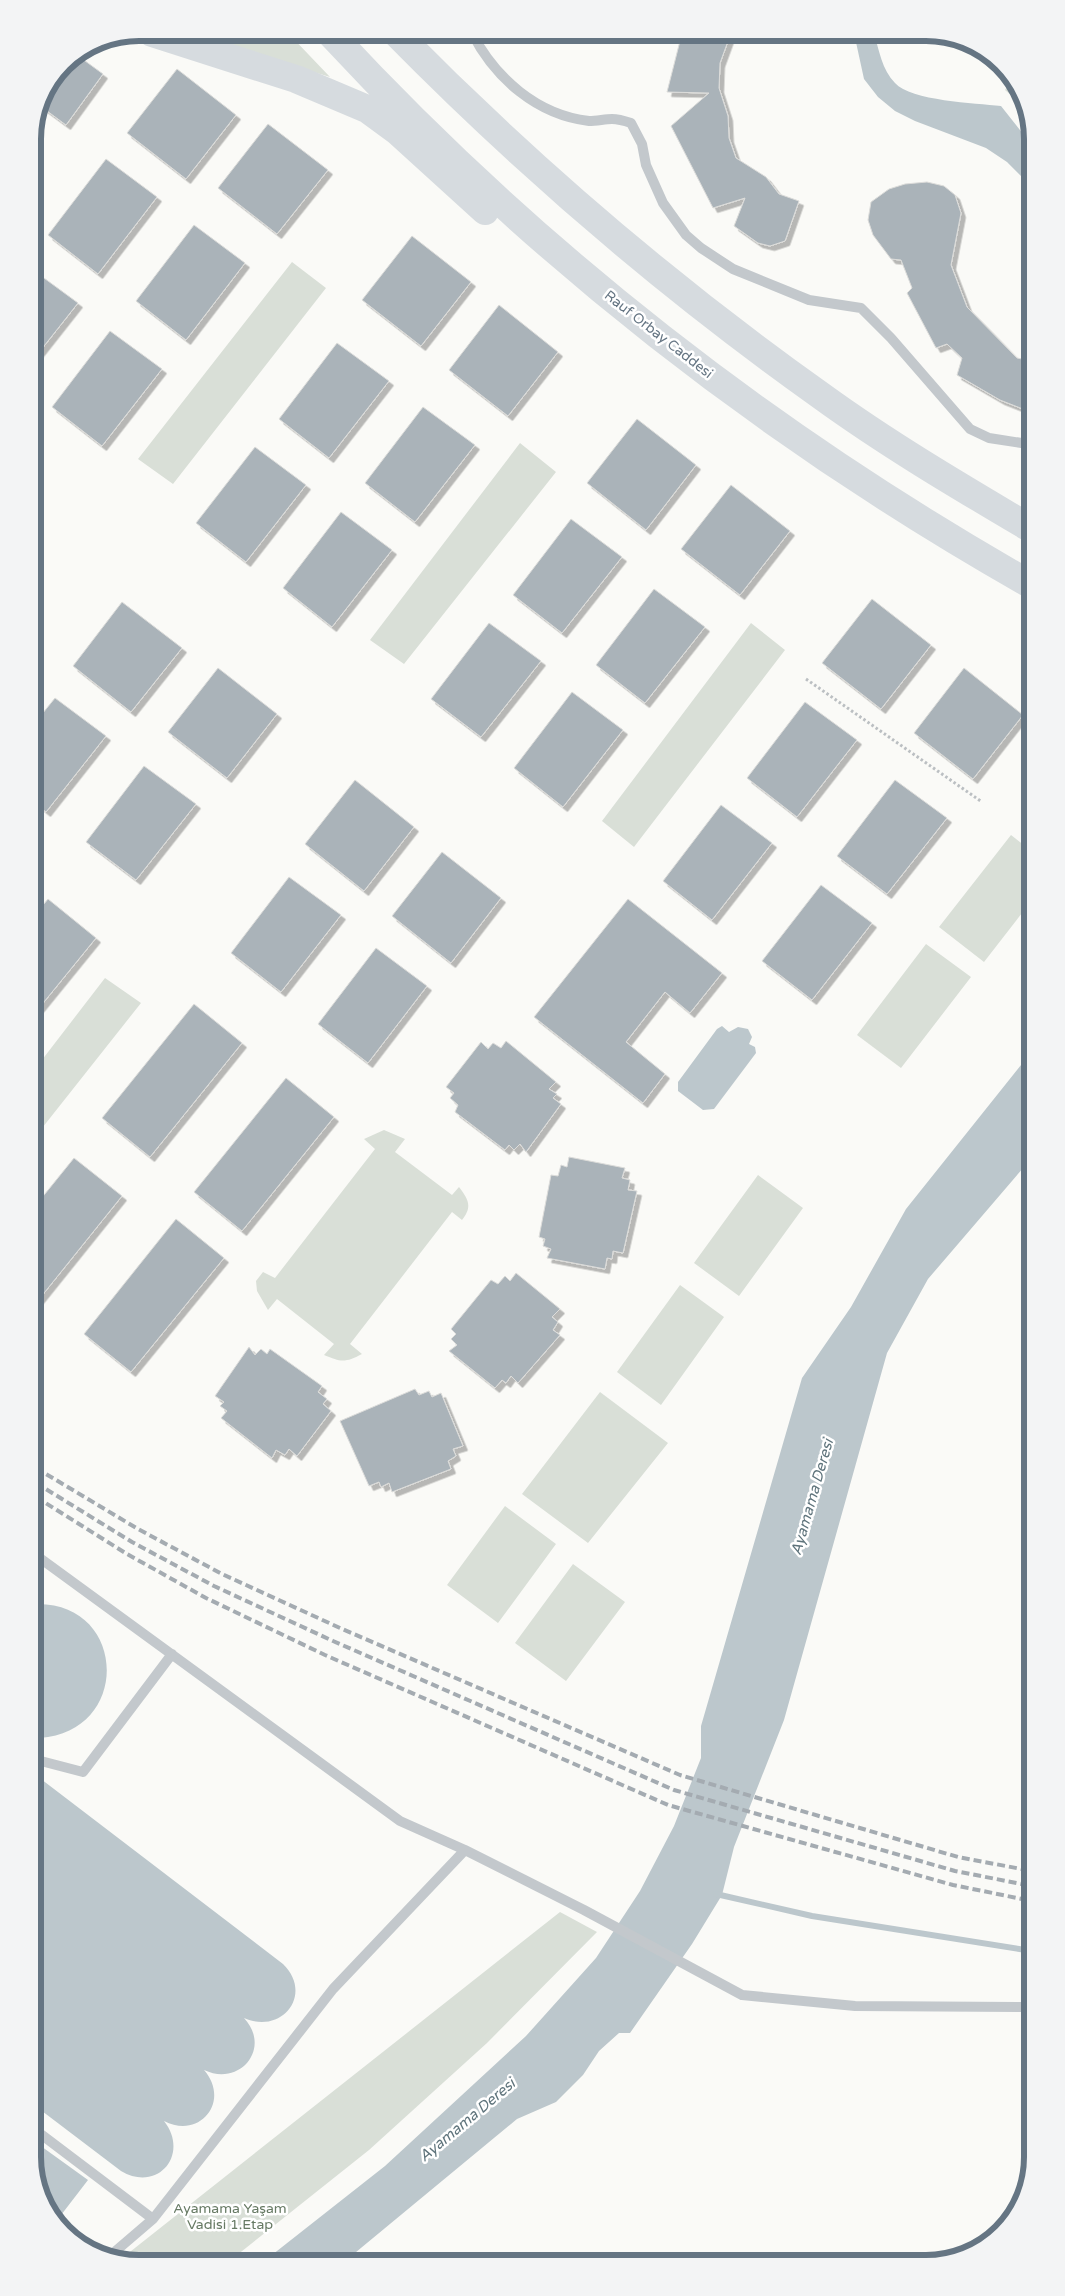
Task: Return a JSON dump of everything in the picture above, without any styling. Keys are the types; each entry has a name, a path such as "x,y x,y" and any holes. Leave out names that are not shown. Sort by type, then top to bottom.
{"highway":[{"path":"179,41 296,80 367,109 397,131 484,211 532,232"},
{"name":"Rauf Orbay Caddesi","path":"338,41 397,103 532,232 644,324 756,410 918,518 1024,581"},
{"path":"404,41 522,155 622,243 754,346 820,396 1024,525"},
{"path":"418,41 424,61"}],"lane":[{"path":"478,41 504,78 532,101 571,117 592,121 613,118 631,123 642,144 646,165 663,203 686,234 716,260 733,269 809,300 860,308 891,338 970,429 989,438 1024,443"},
{"path":"41,1560 400,1821 465,1850 584,1910 742,1995 855,2006 1024,2007"},
{"path":"41,1761 83,1772 172,1654"},
{"path":"115,2252 153,2219 333,1989 465,1850"},
{"path":"41,2134 153,2219"}],"path":[{"path":"806,679 982,802"}],"green space":[{"path":"211,41 296,41 330,77"},
{"path":"1008,86 1014,98 1005,90"},
{"path":"292,262 326,288 173,484 138,459"},
{"path":"520,443 556,472 404,664 370,640"},
{"path":"751,623 785,650 634,847 602,821"},
{"path":"1011,835 1024,845 1024,910 984,962 939,927"},
{"path":"926,944 971,977 901,1068 857,1035"},
{"path":"105,978 141,1003 41,1129 41,1061"},
{"path":"384,1130 405,1139 395,1152 452,1195 459,1187 467,1199 468,1207 462,1220 452,1212 350,1344 362,1354 351,1359 339,1360 324,1355 334,1344 277,1299 268,1310 257,1291 256,1281 263,1272 275,1278 375,1149 364,1139"},
{"path":"758,1175 803,1208 739,1296 694,1263"},
{"path":"680,1285 724,1317 661,1405 617,1372"},
{"path":"600,1392 668,1443 588,1543 522,1494"},
{"path":"505,1506 556,1544 498,1623 447,1585"},
{"path":"573,1564 625,1602 566,1681 515,1643"},
{"name":"Ayamama Yaşam Vadisi 1.Etap","path":"560,1912 597,1932 487,2043 369,2150 237,2255 127,2254"}],"water":[{"path":"856,41 876,41 887,72 895,83 903,89 915,94 944,100 1001,106 1024,135 1024,179 1007,162 986,148 915,121 895,111 878,97 864,79"},
{"path":"722,1026 729,1032 738,1027 748,1029 752,1037 749,1044 755,1047 756,1053 714,1109 703,1110 678,1091 678,1082 717,1029"},
{"name":"Ayamama Deresi","path":"1024,1061 1024,1167 928,1279 887,1353 784,1720 734,1847 722,1895 692,1944 630,2033 619,2033 599,2051 583,2075 556,2102 517,2119 352,2255 272,2255 385,2166 526,2036 596,1958 640,1891 674,1826 701,1758 701,1726 802,1378 851,1307 906,1209"},
{"path":"41,1605 67,1609 88,1624 102,1644 107,1668 103,1692 91,1714 70,1730 41,1738"},
{"path":"41,1779 283,1964 292,1976 295,1987 294,1999 289,2009 281,2016 270,2021 258,2022 244,2018 252,2030 255,2041 253,2052 248,2062 240,2069 229,2073 217,2074 204,2070 212,2082 214,2094 213,2105 208,2114 200,2121 189,2125 177,2126 164,2121 171,2134 173,2146 172,2157 166,2167 158,2174 147,2177 135,2177 121,2171 41,2110"},
{"path":"41,2146 88,2180 61,2215 51,2200 46,2188 42,2169"}],"building":[{"path":"680,41 728,41 720,63 719,88 728,116 729,138 736,158 766,177 779,194 799,201 785,241 770,246 758,243 734,226 745,198 713,208 671,126 709,93 667,92"},
{"path":"83,59 103,74 66,125 46,110 46,108 54,90 70,70"},
{"path":"177,69 236,115 186,179 127,133"},
{"path":"268,124 328,170 277,234 218,188"},
{"path":"106,159 157,197 98,274 48,235"},
{"path":"927,182 944,186 955,195 961,213 951,265 967,307 1017,358 1024,359 1024,409 1000,400 957,375 962,358 947,344 936,348 907,293 912,288 901,260 891,259 873,235 868,220 871,202 889,189 905,184"},
{"path":"194,225 245,263 186,340 136,301"},
{"path":"412,236 471,282 421,346 362,300"},
{"path":"41,276 78,303 41,350"},
{"path":"499,305 558,352 508,416 449,370"},
{"path":"110,331 162,369 102,446 52,407"},
{"path":"337,343 389,381 329,458 279,419"},
{"path":"423,407 475,445 415,522 365,483"},
{"path":"637,419 696,465 646,530 587,483"},
{"path":"255,447 306,485 246,562 196,523"},
{"path":"731,485 790,531 740,595 681,549"},
{"path":"341,512 392,550 332,627 283,588"},
{"path":"571,519 622,557 562,633 513,595"},
{"path":"654,589 705,627 645,703 596,665"},
{"path":"872,599 931,645 881,709 822,663"},
{"path":"122,602 182,648 131,712 73,666"},
{"path":"489,623 541,661 481,737 431,699"},
{"path":"218,668 277,714 227,778 168,732"},
{"path":"964,668 1023,715 973,779 914,733"},
{"path":"572,692 623,730 563,807 514,768"},
{"path":"55,698 106,736 46,812 41,808 41,715"},
{"path":"805,702 857,740 797,817 747,778"},
{"path":"144,766 196,804 136,880 86,842"},
{"path":"355,780 414,827 364,891 305,844"},
{"path":"895,780 947,818 887,894 837,856"},
{"path":"721,805 772,843 712,920 663,881"},
{"path":"442,852 501,898 451,963 392,916"},
{"path":"289,877 341,915 281,992 231,953"},
{"path":"821,885 872,923 812,1000 762,961"},
{"path":"48,899 96,938 41,1006 41,908"},
{"path":"628,899 722,973 690,1013 665,992 626,1042 665,1074 643,1103 534,1017"},
{"path":"376,948 427,986 368,1063 318,1024"},
{"path":"194,1004 242,1043 150,1157 102,1118"},
{"path":"506,1041 556,1082 549,1089 557,1094 553,1098 561,1104 526,1152 520,1144 514,1150 509,1145 505,1150 455,1112 458,1105 450,1098 454,1093 446,1087 481,1042 488,1049 493,1043 501,1048"},
{"path":"286,1078 334,1117 242,1231 194,1192"},
{"path":"569,1157 625,1168 622,1178 630,1180 628,1190 637,1191 623,1253 613,1251 612,1259 607,1258 605,1269 547,1258 551,1249 543,1246 545,1239 539,1237 551,1175 558,1176 561,1165 567,1167"},
{"path":"74,1158 122,1196 41,1297 41,1199"},
{"path":"176,1219 224,1258 131,1372 84,1334"},
{"path":"516,1273 560,1309 552,1317 558,1322 553,1330 560,1335 518,1383 511,1376 506,1383 502,1380 495,1388 449,1351 457,1345 451,1339 456,1334 451,1329 491,1280 498,1284 505,1276 510,1281"},
{"path":"249,1347 255,1355 261,1349 267,1354 270,1349 322,1386 318,1392 327,1399 323,1404 331,1411 297,1456 289,1449 285,1455 276,1450 272,1458 221,1418 227,1411 220,1406 224,1402 215,1396"},
{"path":"415,1389 419,1395 429,1391 432,1397 441,1393 463,1446 453,1449 456,1456 448,1461 451,1469 392,1492 389,1483 381,1487 379,1482 369,1486 340,1421"}],"waterway":[{"path":"716,1894 812,1916 1024,1950"}],"railway":[{"path":"41,1471 138,1529 222,1574 340,1628 680,1775 958,1857 1024,1869"},
{"path":"41,1486 132,1542 214,1586 333,1641 674,1790 955,1871 1024,1884"},
{"path":"41,1500 127,1554 206,1598 325,1655 668,1805 953,1885 1024,1899"}]}
